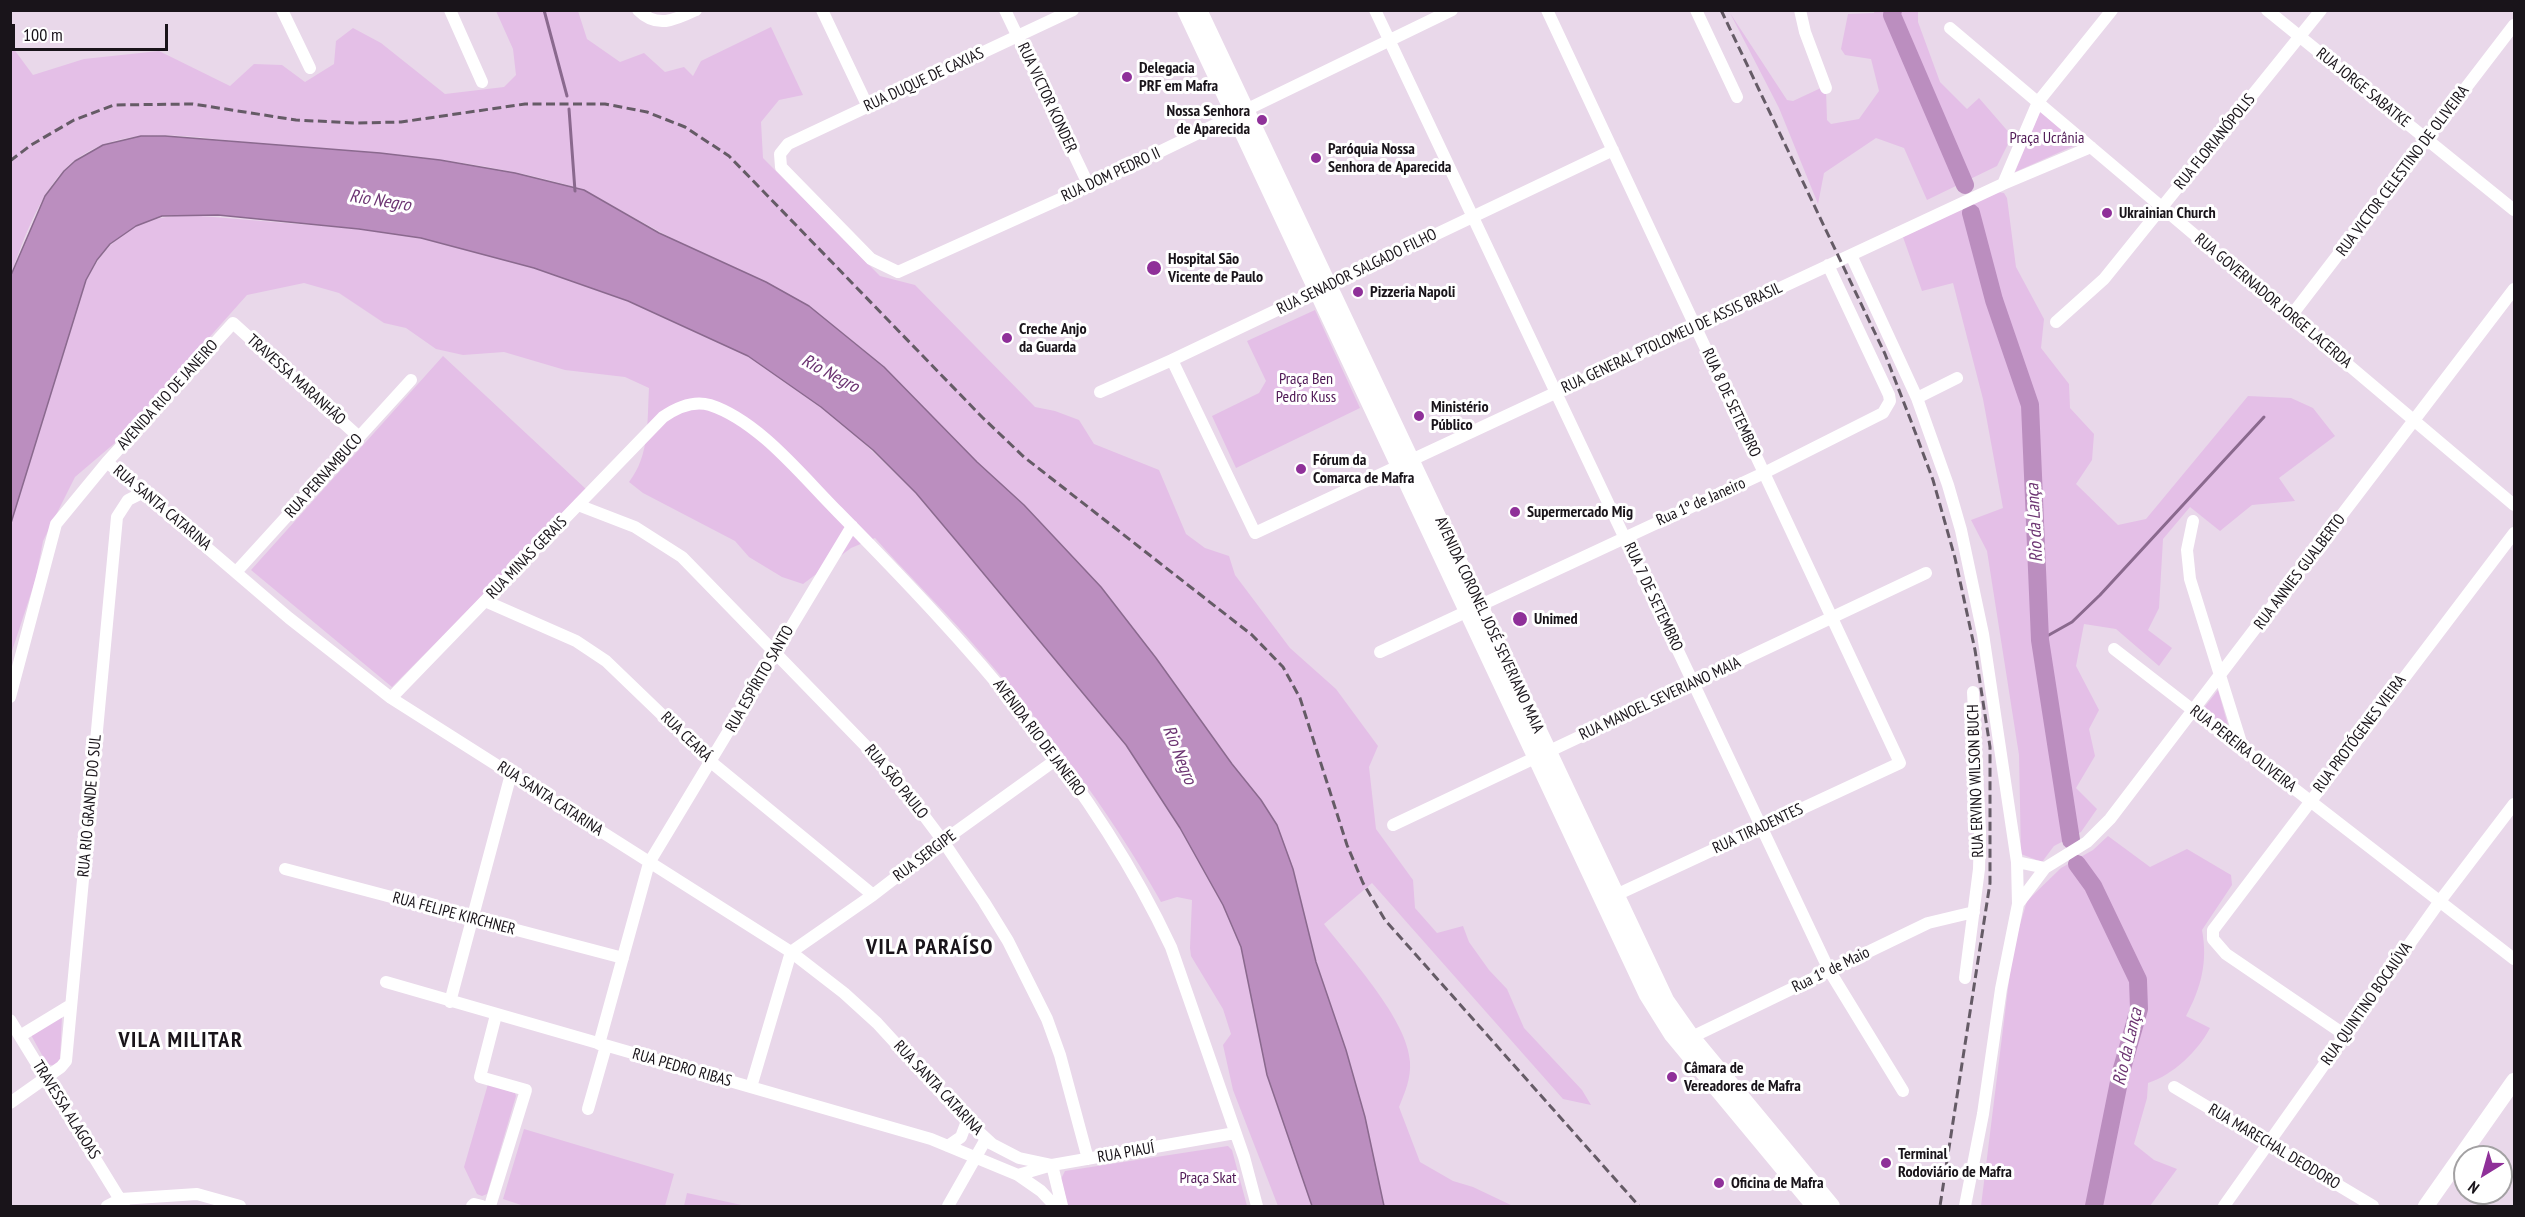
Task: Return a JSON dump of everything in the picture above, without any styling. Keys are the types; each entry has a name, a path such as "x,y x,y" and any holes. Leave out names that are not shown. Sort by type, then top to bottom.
{"main road":[{"name":"AVENIDA CORONEL JOSÉ SEVERIANO MAIA","path":"1185,10 1240,113 1405,462 1542,755 1655,1008 1672,1035 1814,1206"},
{"name":"AVENIDA CORONEL JOSÉ SEVERIANO MAIA","path":"1199,10 1240,113"},
{"name":"AVENIDA CORONEL JOSÉ SEVERIANO MAIA","path":"1542,755 1616,895 1666,1000 1692,1038 1832,1206"},
{"path":"2426,1206 2514,1081"}],"street":[{"path":"282,10 310,68"},
{"path":"450,10 482,82"},
{"path":"639,10 651,20 662,23 673,21 696,10"},
{"path":"822,10 868,107"},
{"name":"RUA VICTOR KONDER","path":"1005,10 1089,186"},
{"name":"RUA DUQUE DE CAXIAS","path":"898,273 870,259 827,212 786,175 781,167 780,154 788,144 1073,10"},
{"name":"RUA 7 DE SETEMBRO","path":"1375,10 1830,970 1903,1091"},
{"name":"RUA DOM PEDRO II","path":"898,273 1089,186 1452,10"},
{"name":"RUA 8 DE SETEMBRO","path":"1547,10 1900,763"},
{"path":"1696,10 1737,97"},
{"path":"1800,10 1805,32 1826,88"},
{"path":"2003,184 2038,102 2112,10"},
{"name":"RUA JORGE SABATKE","path":"2267,10 2514,210"},
{"name":"RUA FLORIANÓPOLIS","path":"2056,322 2104,279 2321,10"},
{"name":"RUA VICTOR CELESTINO DE OLIVEIRA","path":"2291,316 2514,25"},
{"name":"RUA GOVERNADOR JORGE LACERDA","path":"1950,28 2514,505"},
{"name":"RUA GENERAL PTOLOMEU DE ASSIS BRASIL","path":"1172,360 1255,533 2003,184 2091,147"},
{"name":"RUA SENADOR SALGADO FILHO","path":"1100,392 1613,150"},
{"path":"1851,255 1917,398 1948,485 1970,568 1992,685 2017,862 2018,904 1999,998 1983,1114 1965,1206"},
{"name":"Rua 1º de Janeiro","path":"1380,652 1764,473 1876,418 1887,408 1889,395 1828,266"},
{"name":"RUA ANNIES GUALBERTO","path":"2018,904 2045,868 2073,851 2098,832 2110,819 2514,289"},
{"name":"TRAVESSA MARANHÃO","path":"233,323 359,437"},
{"name":"AVENIDA RIO DE JANEIRO","path":"10,697 51,535 62,514 233,323"},
{"path":"1917,398 1957,378"},
{"name":"RUA PERNAMBUCO","path":"237,571 411,380"},
{"name":"AVENIDA RIO DE JANEIRO","path":"663,417 677,408 693,404 708,404 728,413 774,447 973,653 1057,759 1116,845 1157,916 1179,969 1235,1133 1257,1206"},
{"name":"RUA MINAS GERAIS","path":"391,698 663,417"},
{"name":"RUA SANTA CATARINA","path":"107,462 237,571 289,618 391,698 791,952 844,993 877,1023 986,1139 1019,1158 1052,1165"},
{"name":"RUA RIO GRANDE DO SUL","path":"10,1103 62,1067 66,1061 117,517 128,501 142,493"},
{"name":"RUA SÃO PAULO","path":"578,506 635,527 670,548 694,567 892,773 943,841 1008,941 1047,1018 1060,1055 1088,1159"},
{"path":"2193,521 2187,550 2190,579 2243,748"},
{"name":"RUA ESPÍRITO SANTO","path":"588,1108 623,958 649,863 852,526"},
{"name":"RUA PROTÓGENES VIEIRA","path":"2345,1035 2226,954 2213,939 2212,930 2514,533"},
{"name":"RUA MANOEL SEVERIANO MAIA","path":"1393,825 1926,573"},
{"name":"RUA CEARÁ","path":"485,602 591,650 606,661 711,762 873,895"},
{"name":"RUA PEREIRA OLIVEIRA","path":"2114,649 2514,958"},
{"name":"RUA ERVINO WILSON BUCH","path":"1965,978 1979,869 1980,831 1973,692"},
{"name":"RUA SERGIPE","path":"791,952 873,895 943,841 1057,759"},
{"name":"RUA TIRADENTES","path":"1616,895 1900,763"},
{"path":"450,1002 511,774"},
{"name":"RUA QUINTINO BOCAIÚVA","path":"2224,1206 2440,901 2514,804"},
{"path":"2017,862 2045,868"},
{"name":"RUA FELIPE KIRCHNER","path":"285,869 623,958"},
{"name":"Rua 1º de Maio","path":"1692,1038 1928,923 1974,912"},
{"path":"751,1088 791,952"},
{"name":"RUA PEDRO RIBAS","path":"386,982 920,1135 975,1159"},
{"path":"20,1036 71,1005"},
{"path":"490,1206 526,1090 480,1077 496,1015"},
{"name":"TRAVESSA ALAGOAS","path":"10,1020 122,1203"},
{"name":"RUA MARECHAL DEODORO","path":"2174,1086 2373,1206"},
{"path":"948,1146 961,1137 967,1121"},
{"name":"RUA PIAUÍ","path":"1018,1175 1052,1165 1235,1133"},
{"name":"RUA SANTA CATARINA","path":"986,1139 975,1159 1018,1175 1041,1191 1055,1206"},
{"path":"948,1206 975,1159"},
{"path":"1052,1165 1062,1206"},
{"path":"107,1206 197,1194 240,1206"},
{"path":"472,1206 474,1204 482,1206"}],"green space":[{"path":"1875,10 1918,11 1918,22 1940,82 1967,109 1979,98 2012,136 1997,166 1927,200 1904,148 1876,138 1824,173 1818,204 1779,108 1730,13 1787,100 1793,101 1823,87 1826,90 1827,120 1831,124 1859,119 1879,91 1871,59 1845,55 1841,49 1848,14 1874,13"},
{"path":"496,11 578,11 587,39 620,62 644,53 665,72 684,67 693,76 701,61 771,27 803,95 779,100 761,122 763,158 880,276 915,285 1035,407 1055,411 1079,420 1094,444 1159,470 1186,534 1205,548 1229,556 1235,575 1290,648 1336,689 1378,746 1369,767 1376,829 1413,880 1415,908 1437,933 1463,926 1469,942 1489,970 1507,989 1524,1028 1582,1090 1591,1105 1563,1099 1372,883 1324,924 1376,990 1389,1009 1407,1045 1410,1074 1399,1107 1420,1162 1453,1181 1473,1187 1513,1206 1384,1206 1365,1117 1346,1050 1316,962 1293,869 1277,825 1156,658 1101,587 1024,505 977,462 884,367 843,333 584,190 506,170 466,163 188,136 157,135 124,139 98,147 74,161 53,184 35,213 11,275 11,49 13,48 33,75 84,59 159,51 230,86 254,64 282,65 305,82 334,64 336,41 353,28 381,43 445,94 504,87 516,75 513,49"},
{"name":"Praça Ucrânia","path":"2040,111 2078,144 2015,172"},
{"path":"1998,192 2004,193 2007,198 2016,267 2044,319 2041,348 2069,384 2070,408 2094,434 2092,460 2076,484 2118,525 2146,519 2248,396 2291,398 2313,408 2335,436 2279,478 2295,501 2252,505 2220,531 2190,507 2163,539 2159,608 2148,630 2172,648 2159,666 2116,629 2084,624 2076,666 2099,710 2089,729 2095,756 2076,788 2097,809 2081,832 2054,846 2042,862 2021,854 2019,755 1987,551 1971,520 2003,508 1983,399 1953,283 1922,291 1903,237"},
{"path":"189,215 359,229 421,238 534,268 627,301 748,356 773,371 846,426 916,493 1126,745 1180,828 1223,905 1241,947 1267,1075 1312,1206 1278,1206 1233,1090 1223,1045 1231,1034 1223,1009 1191,956 1192,900 1177,897 1161,902 1119,832 1047,733 968,638 875,538 851,548 803,584 782,577 749,557 735,541 643,493 629,482 641,461 644,449 649,388 625,377 565,370 504,352 463,355 436,349 406,328 384,323 339,293 304,283 247,295 116,442 75,477 43,541 36,578 11,654 11,523 86,280 106,251 127,231 154,220"},
{"name":"Praça Ben Pedro Kuss","path":"1315,310 1360,408 1236,468 1212,416 1259,393 1266,381 1247,341"},
{"path":"443,356 587,490 392,687 251,570"},
{"path":"2218,690 2229,729 2203,709"},
{"path":"2108,836 2150,867 2187,849 2231,875 2232,885 2202,930 2204,964 2196,995 2186,1016 2210,1028 2199,1045 2184,1061 2167,1074 2148,1083 2147,1098 2134,1144 2154,1160 2177,1169 2150,1206 1981,1206 2013,948 2027,901 2061,868 2093,850"},
{"path":"62,1016 60,1059 55,1066 47,1064 31,1035"},
{"path":"488,1084 515,1093 516,1096 487,1194 482,1196 477,1194 464,1167"},
{"path":"524,1129 674,1174 665,1206 524,1206 503,1199"},
{"name":"Praça Skat","path":"1228,1146 1232,1150 1247,1206 1068,1206 1061,1179 1065,1171"},
{"path":"687,1193 746,1206 684,1206"}],"water":[{"name":"Rio Negro","path":"141,136 380,153 440,160 515,173 584,190 659,233 766,282 809,306 884,367 977,462 1024,505 1101,587 1156,658 1277,825 1293,869 1316,962 1346,1050 1365,1117 1384,1206 1312,1206 1267,1075 1241,947 1223,905 1180,828 1126,745 916,493 873,450 821,407 748,356 628,301 534,268 421,238 359,229 218,215 162,216 136,226 110,244 97,260 86,280 11,523 11,275 45,196 64,171 75,161 103,145"}],"waterway":[{"path":"544,10 567,96"},
{"name":"Rio da Lança","path":"1893,10 1892,15 1965,185"},
{"path":"569,109 575,191"},
{"name":"Rio da Lança","path":"1971,213 1994,300 2030,405 2040,640 2071,840"},
{"path":"2040,640 2072,622 2100,595 2264,417"},
{"name":"Rio da Lança","path":"2077,864 2093,886 2138,980 2139,1009 2121,1072 2094,1206"}],"railway":[{"path":"1721,10 1885,354 1933,480 1955,558 1975,650 1990,747 1990,883 1940,1206"},
{"path":"10,161 31,145 74,120 114,105 193,104 296,120 355,123 401,122 525,104 605,104 647,112 685,127 729,156 982,417 1024,457 1252,635 1283,667 1300,698 1347,845 1363,883 1385,920 1639,1206"}],"place":[{"name":"Delegacia PRF em Mafra","path":"1127,77"},
{"name":"Nossa Senhora de Aparecida","path":"1262,120"},
{"name":"Paróquia Nossa Senhora de Aparecida","path":"1316,158"},
{"name":"Ukrainian Church","path":"2107,213"},
{"name":"Hospital São Vicente de Paulo","path":"1154,268"},
{"name":"Pizzeria Napoli","path":"1358,292"},
{"name":"Creche Anjo da Guarda","path":"1007,338"},
{"name":"Ministério Público","path":"1419,416"},
{"name":"Fórum da Comarca de Mafra","path":"1301,469"},
{"name":"Supermercado Mig","path":"1515,512"},
{"name":"Unimed","path":"1520,619"},
{"name":"Câmara de Vereadores de Mafra","path":"1672,1077"},
{"name":"Terminal Rodoviário de Mafra","path":"1886,1163"},
{"name":"Oficina de Mafra","path":"1719,1183"}],"district":[{"name":"VILA PARAÍSO","path":"930,948"},
{"name":"VILA MILITAR","path":"181,1041"}]}
